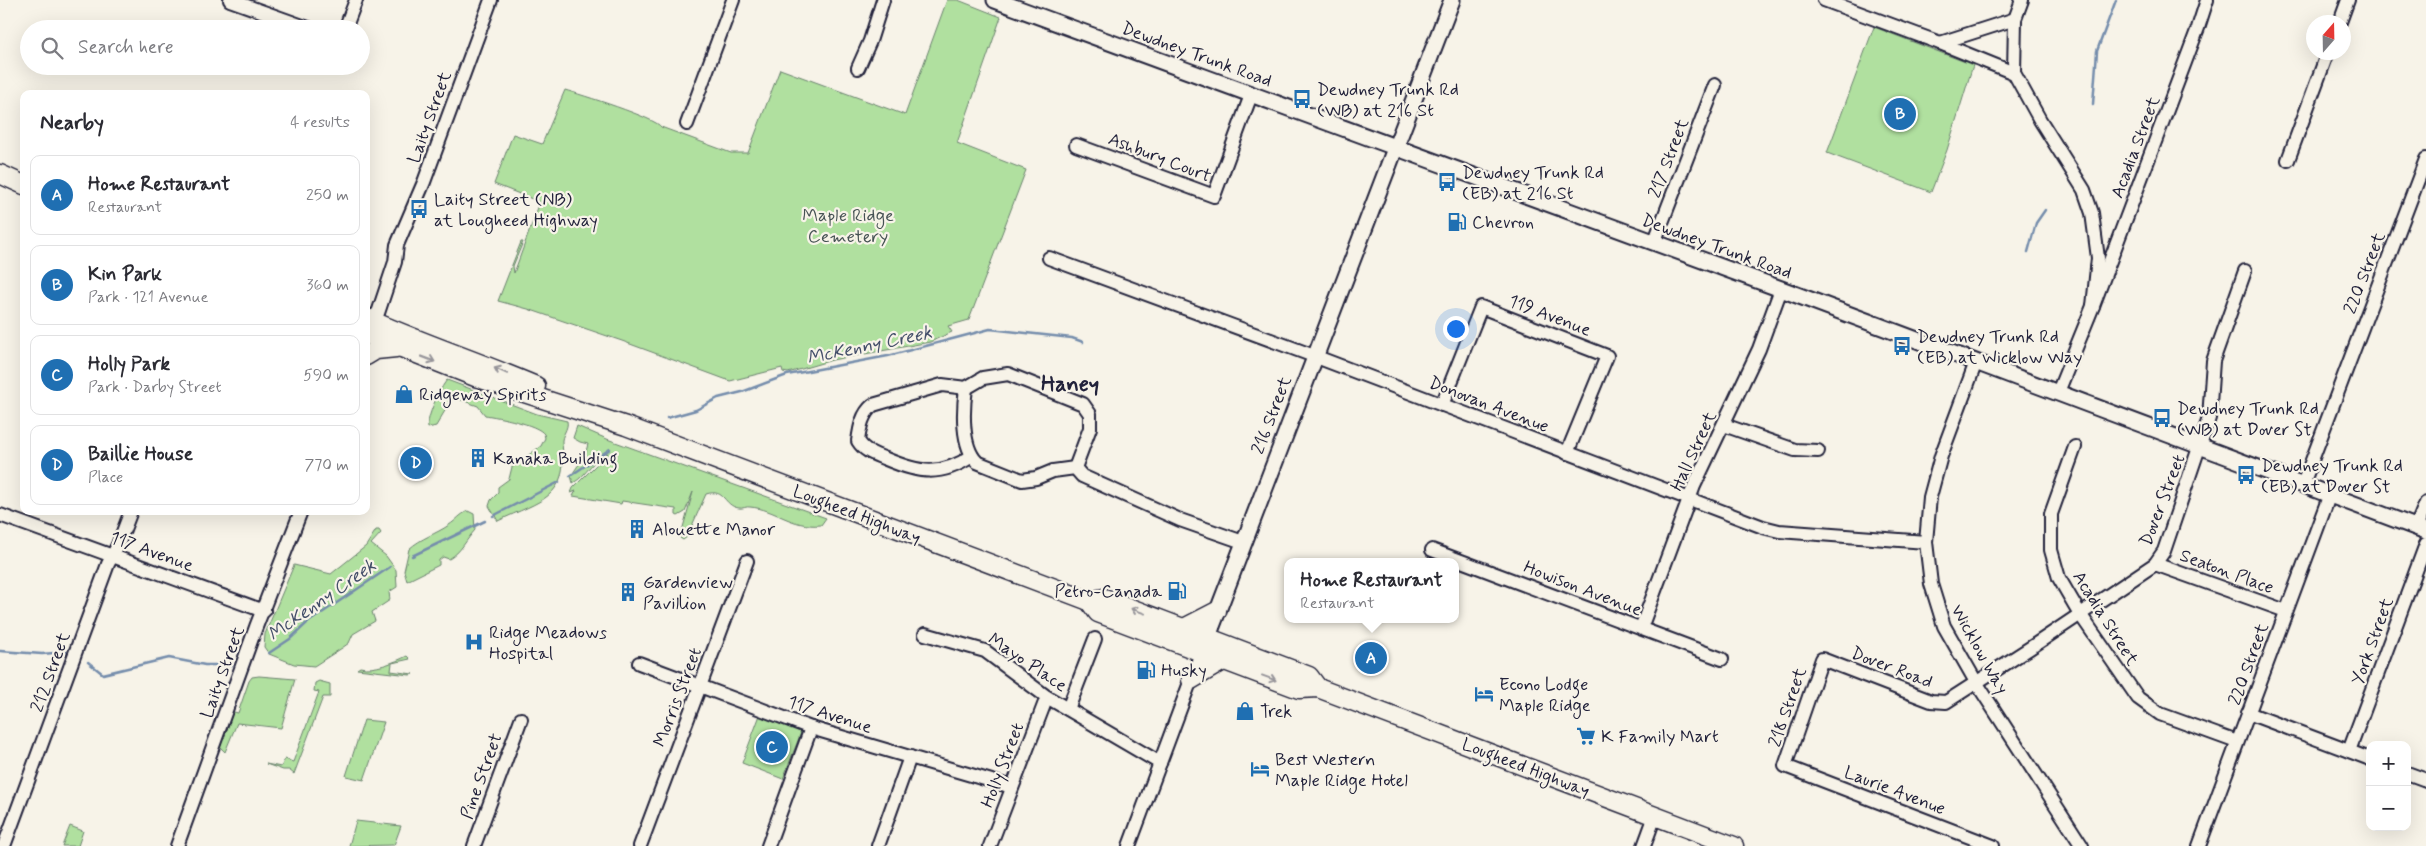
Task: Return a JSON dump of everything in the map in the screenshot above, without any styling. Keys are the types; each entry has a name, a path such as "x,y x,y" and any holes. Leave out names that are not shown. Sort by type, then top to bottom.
{"highway":[{"path":"0,174 20,183"},
{"name":"Lougheed Highway","path":"370,325 480,362 626,426"},
{"name":"Lougheed Highway","path":"370,326 400,348 475,377 626,426 1089,601 1104,598 1184,628 1223,661 1299,689 1318,688 1734,846"},
{"path":"370,354 376,350 400,348"},
{"name":"Lougheed Highway","path":"1089,601 1098,613 1309,676 1318,688"},
{"path":"1184,628 1217,611"},
{"path":"1191,680 1223,661"}],"main road":[{"name":"Dewdney Trunk Road","path":"995,0 1781,289 2421,529"},
{"name":"216 Street","path":"1204,645 1452,0"}],"street":[{"path":"230,0 286,20"},
{"path":"348,20 356,0"},
{"name":"Laity Street","path":"370,315 388,258 397,245 424,182 491,0"},
{"path":"687,124 733,0"},
{"path":"858,68 870,41 883,0"},
{"path":"1824,0 2014,73 2014,19 2022,0"},
{"name":"Acadia Street","path":"2058,392 2093,306 2198,28 2206,0"},
{"path":"2343,15 2348,0"},
{"path":"1940,43 2014,19"},
{"path":"2288,160 2325,60"},
{"name":"Acadia Street","path":"2014,73 2040,120 2084,190 2096,230 2098,258 2093,306"},
{"name":"217 Street","path":"1654,243 1715,85"},
{"name":"Ashbury Court","path":"1076,145 1214,196 1252,95"},
{"name":"220 Street","path":"2303,484 2426,159"},
{"name":"Donovan Avenue","path":"1048,258 1314,356 1690,499 1779,530 1926,542"},
{"name":"Dover Street","path":"1976,682 2155,564 2164,551 2201,446 2209,418 2213,360 2245,271"},
{"name":"Hall Street","path":"1641,628 1690,499 1759,349 1781,289"},
{"name":"119 Avenue","path":"1442,405 1481,308 1607,356 1567,452"},
{"name":"Wicklow Way","path":"1976,362 1935,474 1928,512 1926,542 1931,584 1940,616 1976,682 2082,846"},
{"path":"972,456 961,464 943,470 918,471 864,450 858,441 860,427 866,410 873,405 942,385 966,388 983,378 1008,374 1083,404 1090,414 1090,428 1075,468"},
{"path":"966,388 963,407 967,439 972,456 977,462 1022,480 1036,478 1053,471 1075,468"},
{"path":"1724,425 1795,450 1818,451"},
{"name":"Acadia Street","path":"2075,447 2051,514 2050,537 2059,578 2080,614 2129,688 2149,706 2177,721 2238,742"},
{"path":"1075,468 1082,476 1180,520 1243,542"},
{"name":"220 Street","path":"2199,846 2330,494"},
{"path":"2421,529 2426,503"},
{"name":"117 Avenue","path":"0,515 264,611"},
{"name":"212 Street","path":"4,846 129,515"},
{"name":"Laity Street","path":"177,846 300,515"},
{"name":"York Street","path":"2349,751 2426,544"},
{"name":"Howison Avenue","path":"1432,550 1453,558"},
{"name":"Howison Avenue","path":"1459,560 1722,659"},
{"name":"Morris Street","path":"640,846 747,561"},
{"name":"Seaton Place","path":"2155,564 2286,611"},
{"name":"Mayo Place","path":"925,634 985,651 1047,698 1068,709 1094,639"},
{"name":"216 Street","path":"1129,846 1204,645"},
{"name":"Dover Road","path":"1822,660 1939,702 1946,702 1976,682"},
{"name":"218 Street","path":"1785,766 1822,660"},
{"name":"117 Avenue","path":"639,663 811,728 1012,787"},
{"name":"Holly Street","path":"990,846 1047,698"},
{"path":"1068,709 1160,763"},
{"path":"2248,713 2366,757"},
{"name":"Pine Street","path":"474,846 521,719"},
{"path":"768,846 811,728"},
{"path":"878,846 910,757"},
{"name":"Laurie Avenue","path":"1785,766 1993,846"},
{"path":"2411,774 2426,780"},
{"path":"1644,846 1655,816"}],"green space":[{"name":"Maple Ridge Cemetery","path":"947,0 958,0 1001,17 957,143 1026,170 969,320 948,326 952,332 930,342 832,360 788,373 783,372 782,368 730,381 622,341 528,309 498,301 521,242 523,242 513,266 514,273 540,202 494,184 513,134 542,144 565,90 632,112 661,127 731,153 748,153 780,69 905,115"},
{"path":"1874,27 1973,65 1947,150 1931,192 1827,153"},
{"path":"447,380 537,414 567,421 567,427 562,440 563,462 561,476 556,487 549,495 539,502 498,521 489,506 491,500 498,493 498,487 509,479 512,467 541,446 545,438 544,434 540,430 526,424 485,415 478,406 453,397 436,426 428,428 429,417 434,403"},
{"path":"577,426 607,439 826,518 821,525 801,524 759,508 734,507 717,493 706,494 687,537 683,540 680,538 693,492 685,512 678,516 676,515 676,509 622,501 621,504 573,496 576,491 571,493 573,488 608,453 598,458 573,483 571,476 585,455 588,444 573,438"},
{"path":"468,511 474,514 475,530 460,549 449,559 443,557 439,560 439,565 407,581 404,571 409,549"},
{"path":"376,530 379,530 381,533 371,544 386,556 396,570 397,587 389,592 390,600 372,612 375,621 353,634 349,643 314,666 294,664 269,654 264,647 265,634 294,565 331,574 366,546"},
{"path":"407,656 410,659 392,663 391,671 413,674 410,675 357,669 360,667 371,668 384,665"},
{"path":"252,677 295,679 281,728 237,723 225,752 219,746 228,720 234,712 238,713 249,681"},
{"path":"319,681 330,684 330,697 323,697 294,774 289,770 283,770 266,764 281,767 285,759 293,762 319,692 314,691 315,683"},
{"path":"760,715 802,730 783,779 742,763"},
{"path":"364,720 384,722 364,780 346,776"},
{"path":"356,821 401,826 394,845 349,846"},
{"path":"70,826 83,831 78,846 62,846"}],"waterway":[{"path":"2093,104 2097,51 2116,0"},
{"path":"2028,252 2036,223 2045,210"},
{"name":"McKenny Creek","path":"667,418 696,410 718,398 742,392 787,375 888,356 990,329 1072,338 1083,342"},
{"name":"McKenny Creek","path":"570,476 610,449"},
{"name":"McKenny Creek","path":"493,516 559,482"},
{"name":"McKenny Creek","path":"412,556 485,521"},
{"name":"McKenny Creek","path":"269,653 290,639 307,623 390,567"},
{"name":"McKenny Creek","path":"0,651 42,654 66,652"},
{"name":"McKenny Creek","path":"88,662 103,674 169,658 205,665 232,665"}],"place":[{"name":"Dewdney Trunk Rd (WB) at 216 St","path":"1302,99"},
{"name":"Kin Park","path":"1900,114"},
{"name":"Dewdney Trunk Rd (EB) at 216 St","path":"1447,182"},
{"name":"Laity Street (NB) at Lougheed Highway","path":"419,209"},
{"name":"Chevron","path":"1457,222"},
{"name":"Dewdney Trunk Rd (EB) at Wicklow Way","path":"1902,346"},
{"name":"Ridgeway Spirits","path":"404,394"},
{"name":"Dewdney Trunk Rd (WB) at Dover St","path":"2162,418"},
{"name":"Kanaka Building","path":"478,458"},
{"name":"Baillie House","path":"416,463"},
{"name":"Dewdney Trunk Rd (EB) at Dover St","path":"2246,475"},
{"name":"Alouette Manor","path":"637,529"},
{"name":"Petro-Canada","path":"1177,591"},
{"name":"Gardenview Pavillion","path":"628,592"},
{"name":"Ridge Meadows Hospital","path":"474,642"},
{"name":"Home Restaurant","path":"1371,658"},
{"name":"Husky","path":"1146,670"},
{"name":"Econo Lodge Maple Ridge","path":"1484,694"},
{"name":"Trek","path":"1245,711"},
{"name":"K Family Mart","path":"1586,736"},
{"name":"Holly Park","path":"772,747"},
{"name":"Best Western Maple Ridge Hotel","path":"1260,769"}],"district":[{"name":"Haney","path":"1070,383"}]}
